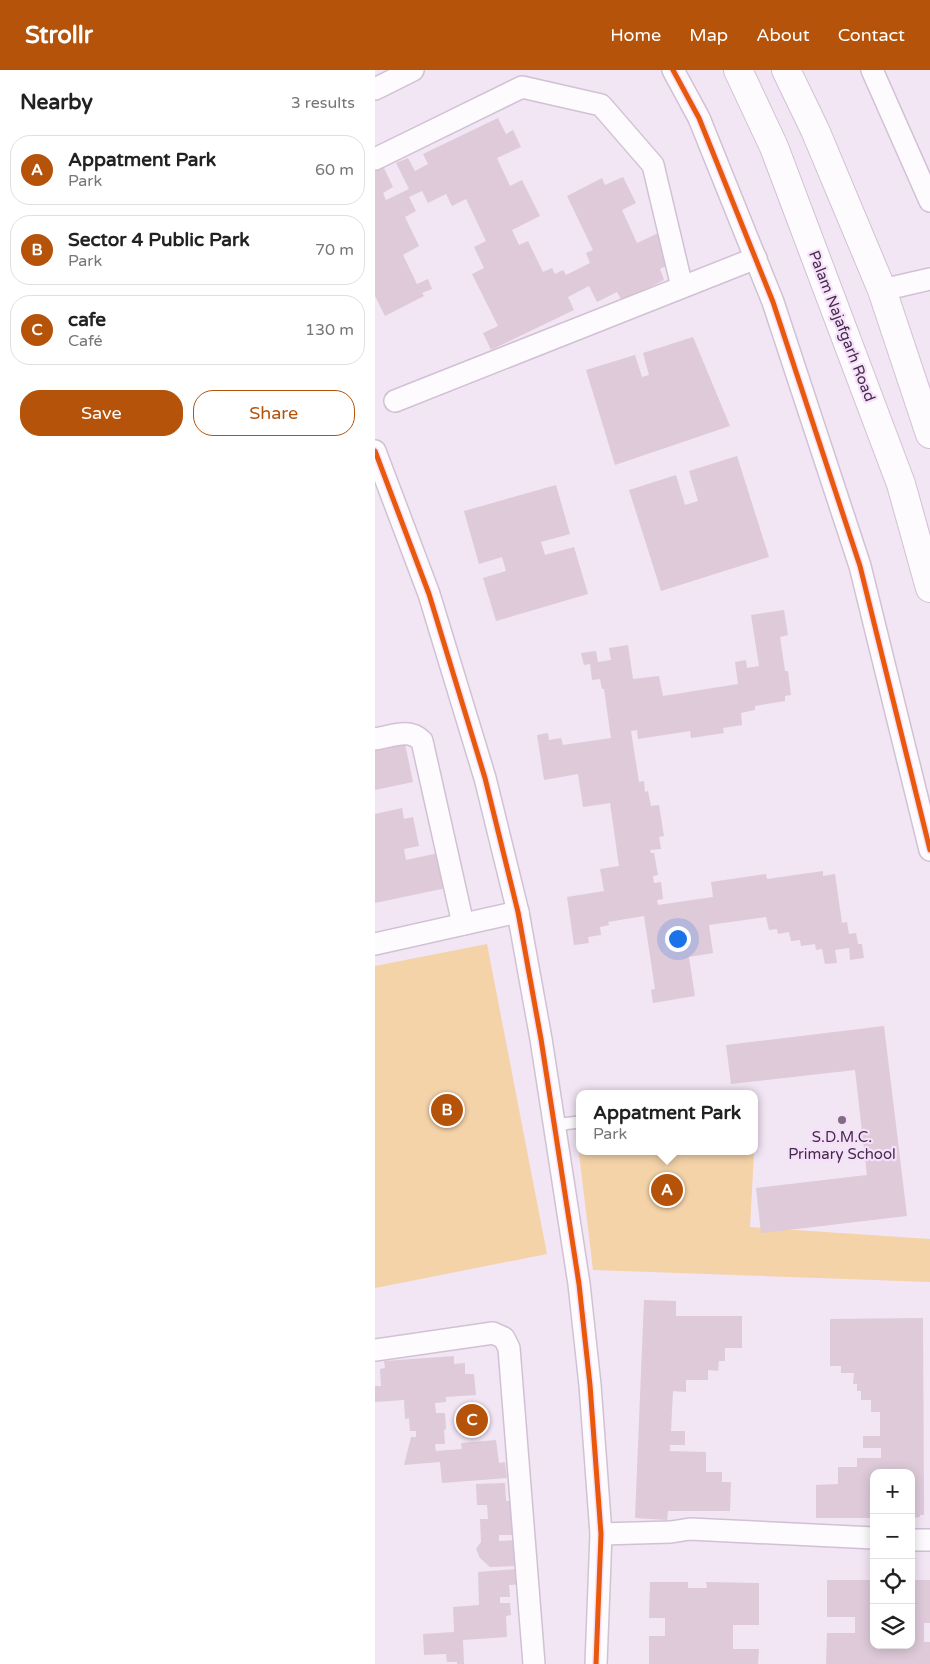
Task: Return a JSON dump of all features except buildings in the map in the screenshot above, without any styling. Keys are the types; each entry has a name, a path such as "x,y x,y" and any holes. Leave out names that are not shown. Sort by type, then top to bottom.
{"main road":[{"name":"Palam Najafgarh Road","path":"738,70 774,147 901,484 930,588"},
{"path":"786,70 815,130 882,290 930,434"}],"street":[{"path":"375,89 413,70"},
{"path":"673,70 699,118 773,302 860,566 930,850"},
{"path":"871,70 930,201"},
{"path":"375,159 522,87 601,105 653,165 682,287"},
{"path":"395,400 755,258"},
{"path":"882,290 930,279"},
{"path":"375,451 429,594 485,778 518,912 541,1039 579,1284 590,1385 601,1534 596,1664"},
{"path":"375,739 407,733 415,734 422,741 463,924"},
{"path":"375,944 518,912"},
{"path":"375,1350 493,1333 504,1338 509,1348 510,1358 534,1664"},
{"path":"601,1534 671,1532 690,1529 870,1538"},
{"path":"915,1540 930,1540"}],"lane":[{"path":"554,1125 576,1122"}],"shaded area":[{"path":"487,944 547,1254 375,1288 375,966"},
{"path":"579,1155 754,1155 750,1227 930,1239 930,1282 593,1270"}],"cycle path":[{"path":"673,70 699,118 773,302 860,566 930,850"},
{"path":"375,451 429,594 485,778 518,912 541,1039 579,1284 590,1385 601,1534 596,1664"}],"place":[{"name":"Sector 4 Public Park","path":"447,1110"},
{"name":"S.D.M.C. Primary School","path":"842,1120"},
{"name":"Appatment Park","path":"667,1190"},
{"name":"cafe","path":"472,1420"}]}
